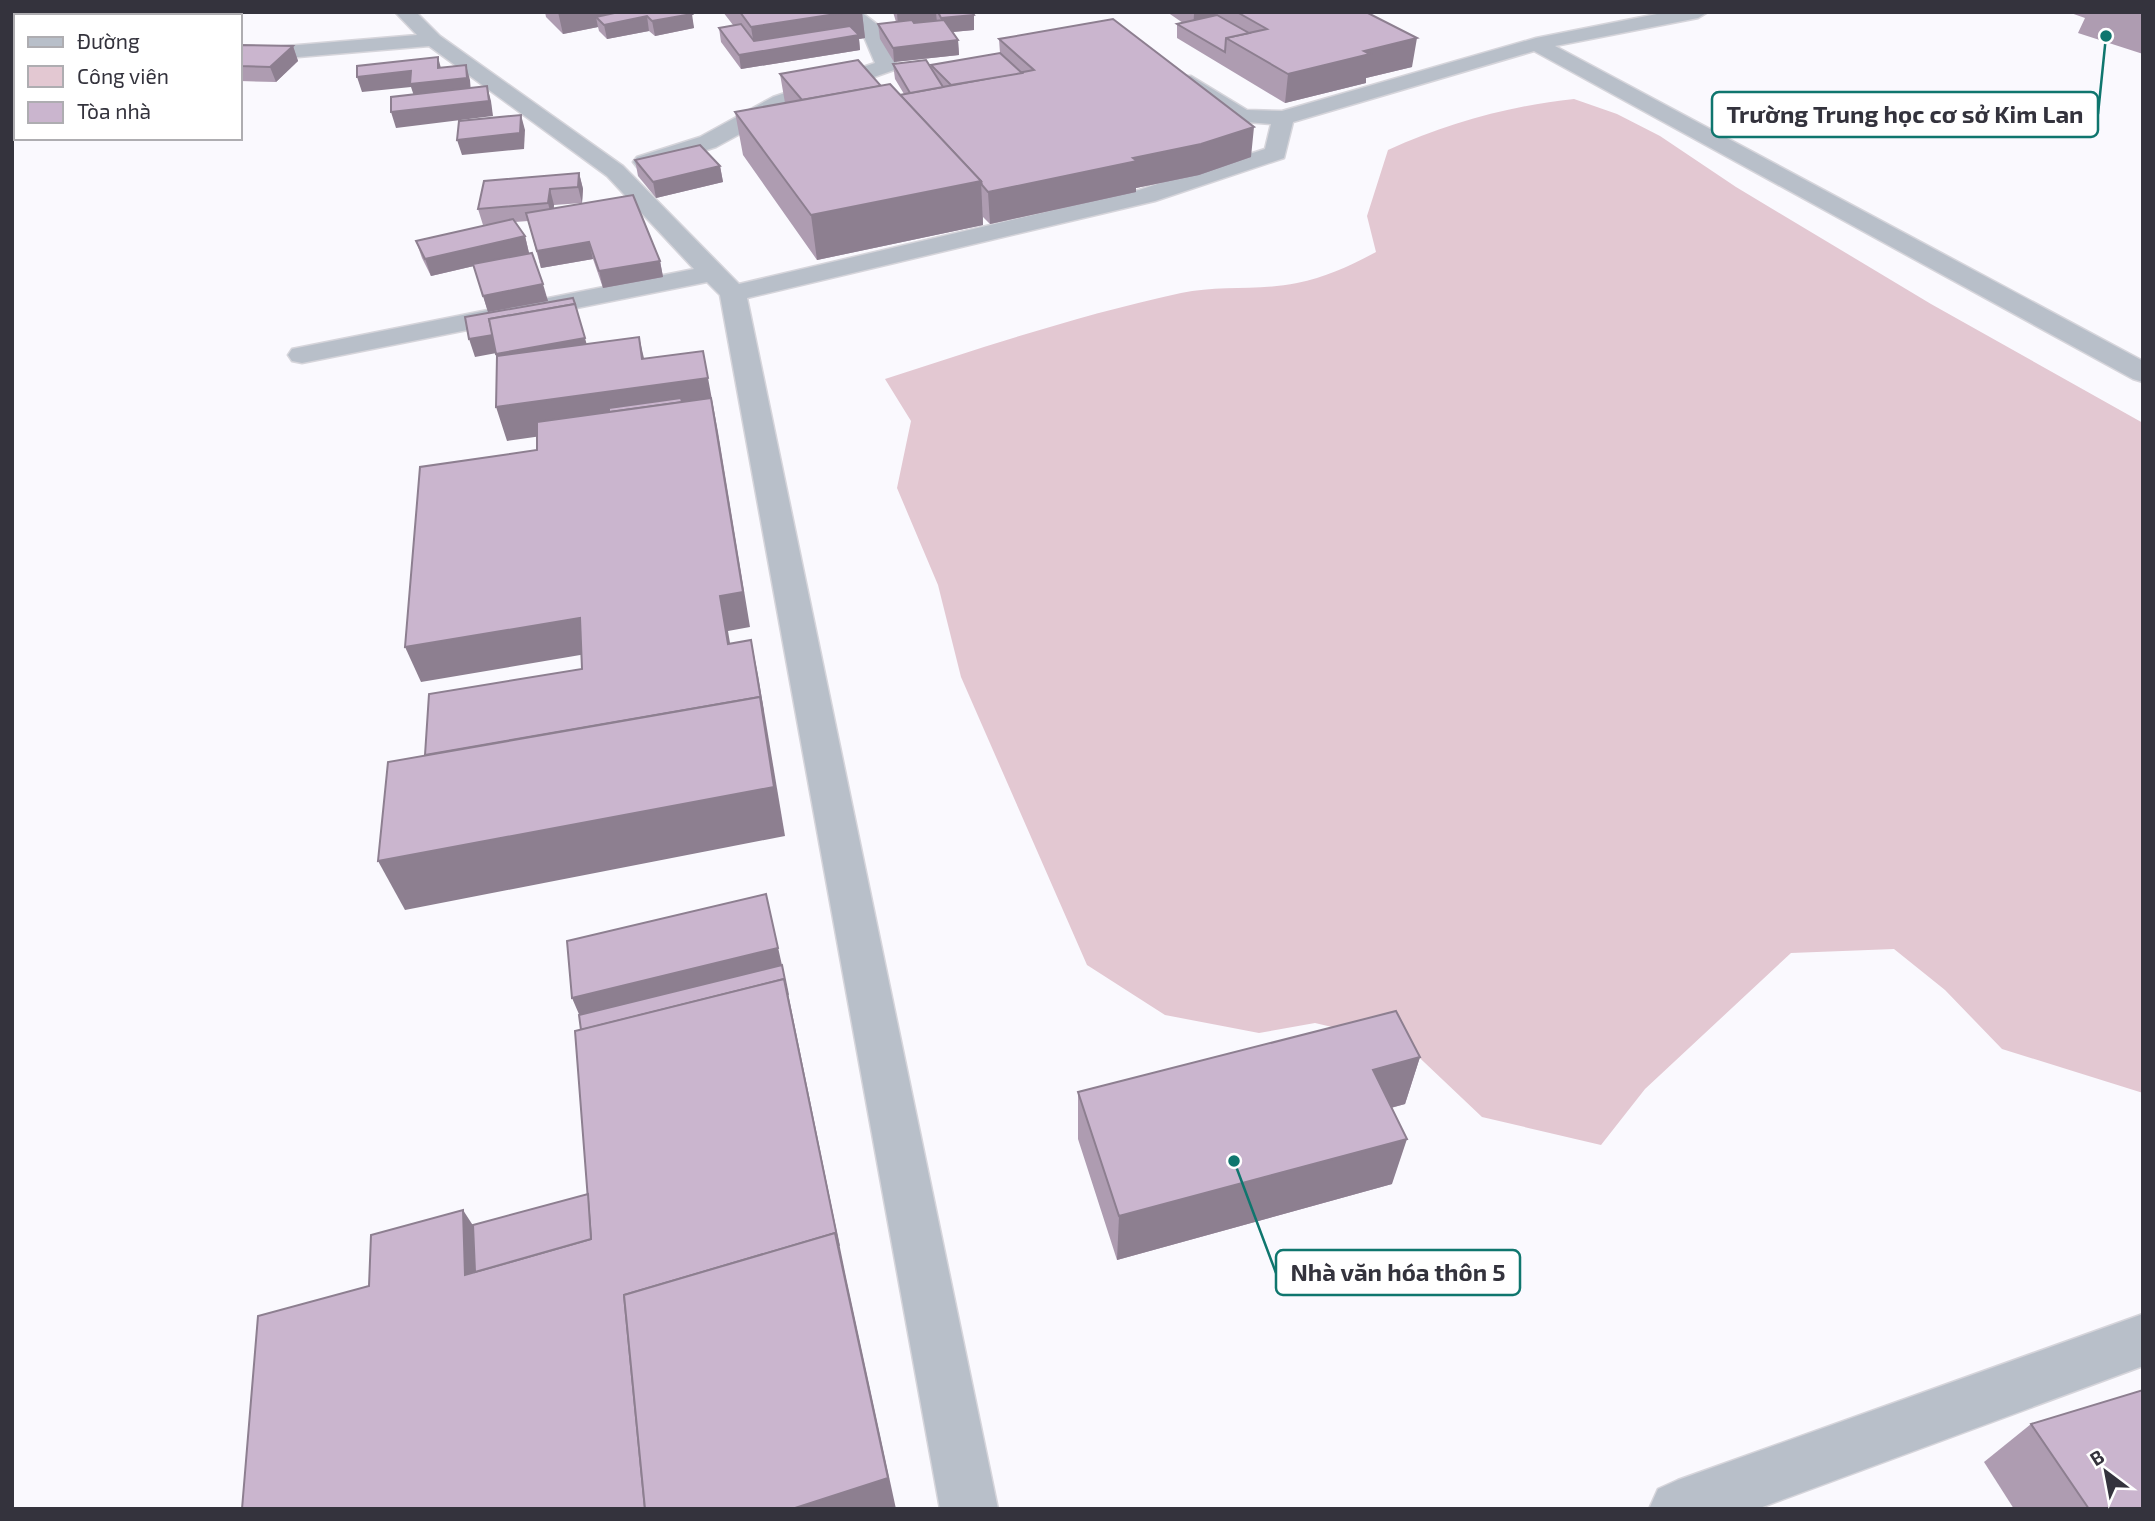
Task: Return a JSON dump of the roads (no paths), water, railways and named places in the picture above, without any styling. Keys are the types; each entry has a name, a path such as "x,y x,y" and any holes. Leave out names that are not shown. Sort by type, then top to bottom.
{"street":[{"path":"405,12 433,40 615,171 722,283 969,1509"},
{"path":"848,12 871,29 887,66"},
{"path":"1605,12 1634,25"},
{"path":"1165,70 1242,116 1283,118 1536,44 1698,12"},
{"path":"242,56 433,40"},
{"path":"1536,44 2143,373"},
{"path":"1410,59 1434,72"},
{"path":"615,171 708,142 781,102 887,66 911,74"},
{"path":"302,355 722,283 1146,196 1276,153 1283,118"},
{"path":"1678,1509 2143,1340"}],"place":[{"name":"Trường Trung học cơ sở Kim Lan","path":"2106,36"},
{"name":"Nhà văn hóa thôn 5","path":"1234,1161"}]}
